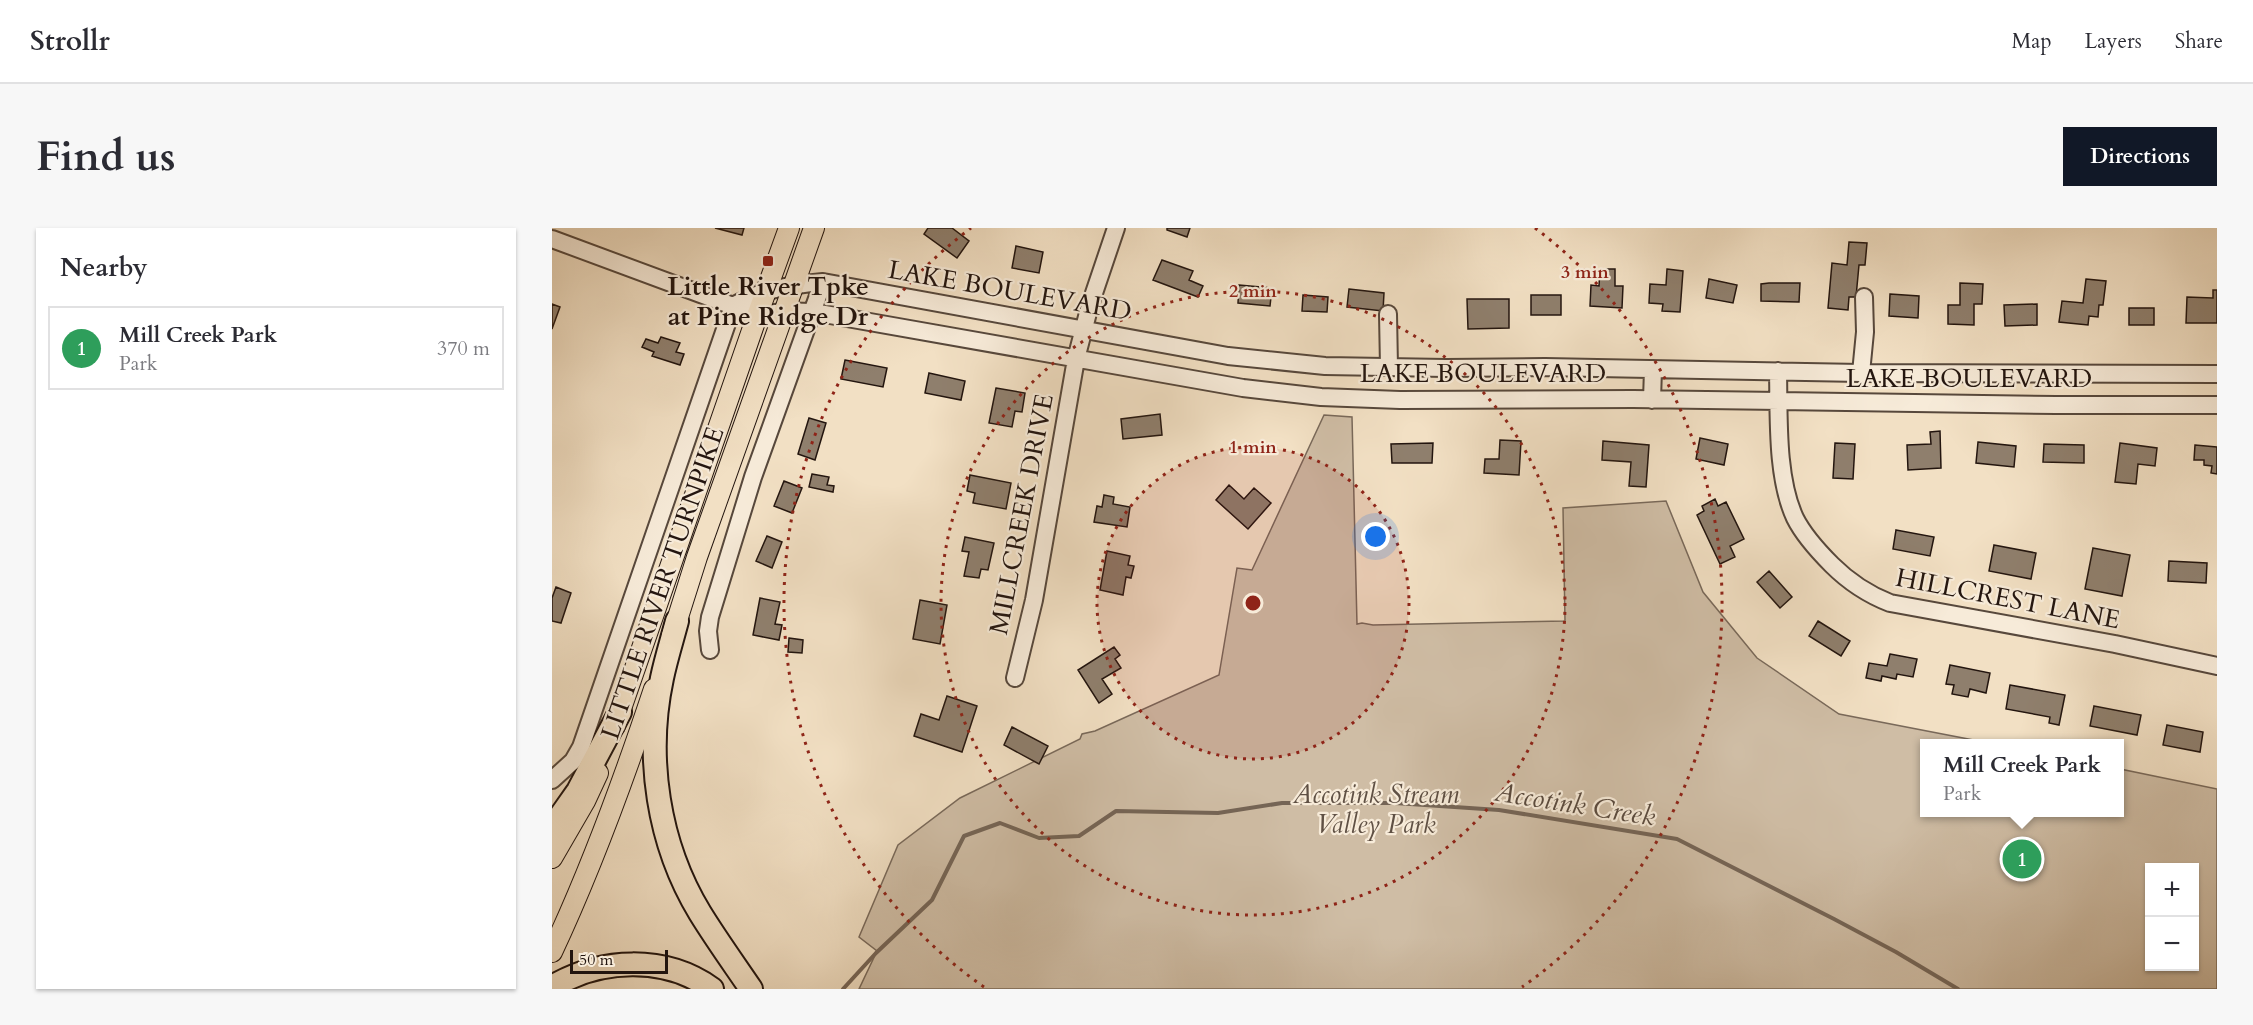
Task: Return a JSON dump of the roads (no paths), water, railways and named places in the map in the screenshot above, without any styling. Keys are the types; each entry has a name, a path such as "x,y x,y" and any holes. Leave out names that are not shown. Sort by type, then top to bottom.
{"highway":[{"path":"677,621 662,678 655,730 660,808 670,848 687,888 700,912 752,989"},
{"path":"552,828 578,791 620,712"},
{"path":"552,987 590,969 636,964 661,967 712,989"}],"main road":[{"name":"LITTLE RIVER TURNPIKE","path":"552,858 595,783 789,228"},
{"name":"LITTLE RIVER TURNPIKE","path":"552,952 616,801 697,557 814,228"}],"street":[{"path":"1084,329 1116,228"},
{"path":"552,239 757,316"},
{"name":"LAKE BOULEVARD","path":"733,306 753,294 794,284 823,282 1269,361 1325,366 1862,373 2217,374"},
{"path":"710,650 708,631 710,617 753,477 823,282"},
{"path":"1862,373 1865,332 1864,297"},
{"path":"552,780 573,761 581,747 733,306"},
{"name":"LAKE BOULEVARD","path":"757,316 785,312 813,312 1243,388 1321,397 1412,400 2217,405"},
{"path":"1388,314 1389,367"},
{"name":"MILLCREEK DRIVE","path":"1015,678 1034,600 1057,458 1076,358 1084,329"},
{"path":"1652,400 1653,369"},
{"name":"HILLCREST LANE","path":"1778,371 1784,468 1795,518 1821,554 1858,588 1890,603 2115,644 2217,666"}],"waterway":[{"name":"Accotink Creek","path":"843,989 876,953 932,900 964,836 1000,823 1039,838 1079,836 1116,811 1218,813 1282,803 1395,803 1499,810 1677,839 1896,952 1958,989"}],"place":[{"name":"Little River Tpke at Pine Ridge Dr","path":"768,261"},
{"name":"Mill Creek Park","path":"2022,859"}],"park label":[{"name":"Accotink Stream Valley Park","path":"1376,809"}]}
